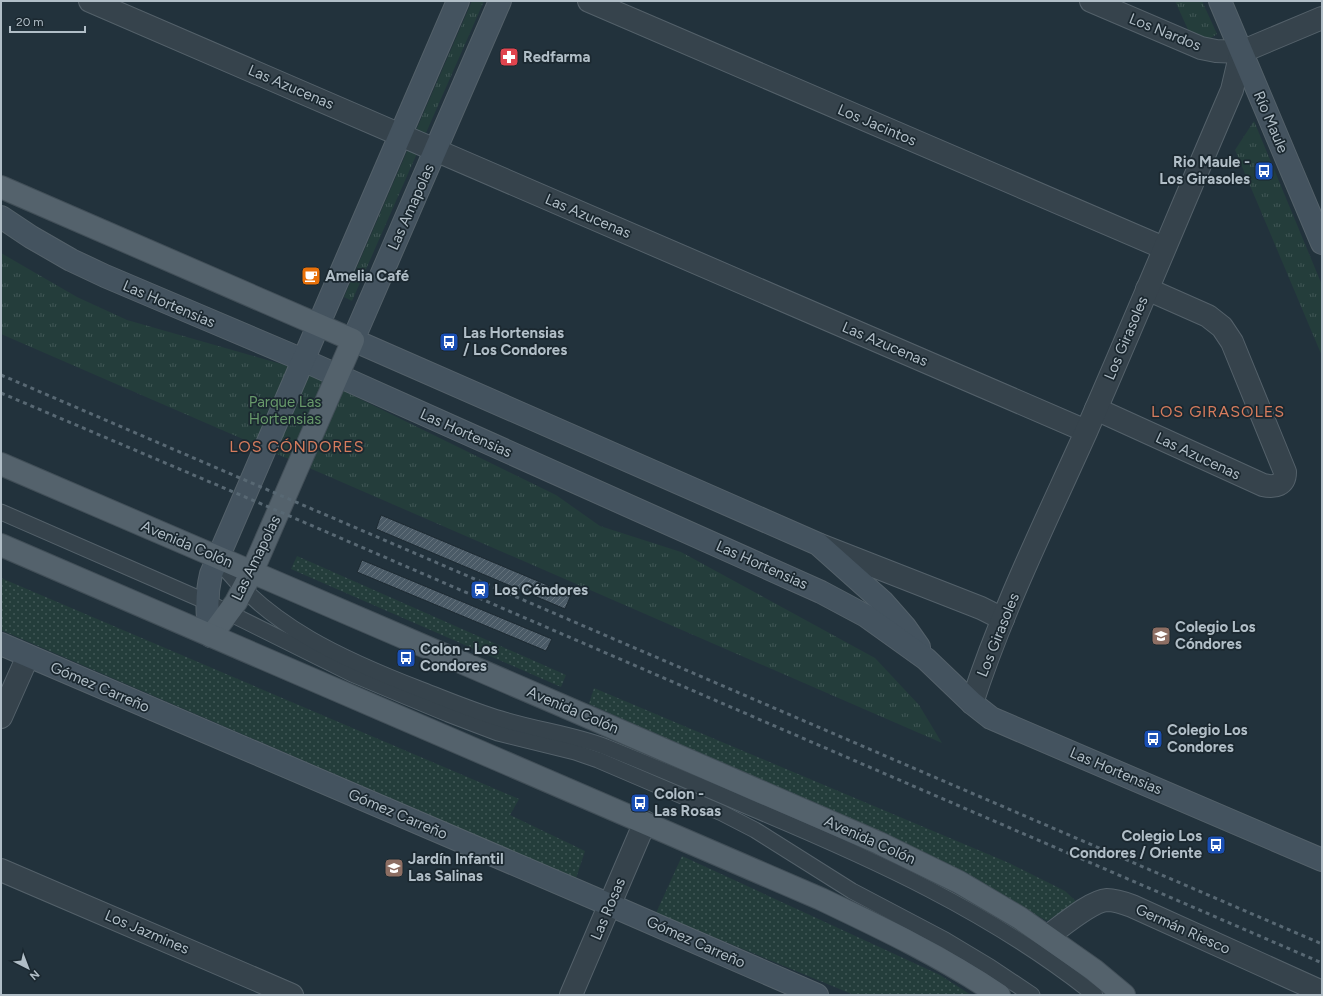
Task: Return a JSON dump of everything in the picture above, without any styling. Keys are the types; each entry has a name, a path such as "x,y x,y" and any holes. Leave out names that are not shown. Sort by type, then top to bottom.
{"main road":[{"name":"Las Hortensias","path":"1,187 353,340"},
{"name":"Las Amapolas","path":"211,636 228,613 248,581 353,340"},
{"name":"Avenida Colón","path":"1,464 217,557 248,581 879,843 958,882 1015,915 1048,936 1094,970 1124,995"},
{"path":"1,546 821,899 860,917 944,960 999,995"}],"street":[{"name":"Las Azucenas","path":"90,1 1086,431"},
{"name":"Las Amapolas","path":"211,636 207,619 207,602 211,574 217,557 458,1"},
{"name":"Las Amapolas","path":"353,340 500,1"},
{"name":"Los Jacintos","path":"589,1 1164,248"},
{"name":"Los Nardos","path":"1092,1 1201,48 1241,52"},
{"name":"Río Maule","path":"1220,1 1322,243"},
{"path":"1241,52 1322,18"},
{"name":"Los Girasoles","path":"972,703 984,667 1003,619 1096,409 1232,90 1241,52"},
{"name":"Las Hortensias","path":"1,216 71,260 105,276 302,360 821,592 866,616 926,659 981,711 1000,722 1322,860"},
{"name":"Las Azucenas","path":"1096,409 1263,486 1269,487 1280,485 1283,481 1285,472 1227,333 1208,316 1146,289"},
{"name":"Las Hortensias","path":"353,340 818,544 981,608 1003,619"},
{"name":"Las Hortensias","path":"818,544 894,614 905,627 926,659"},
{"name":"Gómez Carreño","path":"1,644 817,995"},
{"path":"1,717 28,656"},
{"name":"Las Rosas","path":"571,995 645,822"},
{"name":"Los Jazmines","path":"1,870 292,995"},
{"name":"Germán Riesco","path":"1048,936 1102,901 1109,900 1119,902 1132,906 1322,992"}],"lane":[{"path":"1,512 207,602 352,674 498,733 575,752 620,768 722,813 755,830 852,891 945,940 990,967 1032,995"},
{"path":"248,581 267,608 298,631 362,665 501,720 563,734 606,747 804,830 892,870 961,906 1003,931 1072,977 1095,995"}],"green space":[{"path":"472,1 484,1 352,301 344,297"},
{"path":"1175,1 1202,1 1217,34 1205,42 1190,34"},
{"path":"1254,121 1322,285 1322,356 1235,150"},
{"name":"Parque Las Hortensias","path":"1,253 77,297 127,320 299,369 556,495 600,526 681,552 875,658 919,705 942,743 1,334"},
{"path":"297,556 566,675 561,687 291,569"},
{"path":"1,578 519,799 510,815 585,851 576,878 1,630"},
{"path":"594,688 1009,863 1065,891 1078,903 1047,921 931,856 589,704"},
{"path":"682,856 940,975 971,995 854,995 656,913"}],"building":[{"path":"381,515 571,595 565,609 376,529"},
{"path":"362,560 552,639 546,651 357,572"}],"railway":[{"path":"1,375 1322,944"},
{"path":"1,393 278,511 1322,963"}],"place":[{"name":"Redfarma","path":"509,57"},
{"name":"Rio Maule - Los Girasoles","path":"1264,171"},
{"name":"Amelia Café","path":"311,276"},
{"name":"Las Hortensias / Los Condores","path":"449,342"},
{"name":"Los Cóndores","path":"480,590"},
{"name":"Colegio Los Cóndores","path":"1161,636"},
{"name":"Colon - Los Condores","path":"406,658"},
{"name":"Colegio Los Condores","path":"1153,739"},
{"name":"Colon - Las Rosas","path":"640,803"},
{"name":"Colegio Los Condores / Oriente","path":"1216,845"},
{"name":"Jardín Infantil Las Salinas","path":"394,868"}],"district":[{"name":"LOS GIRASOLES","path":"1218,411"},
{"name":"LOS CÓNDORES","path":"297,446"}]}
